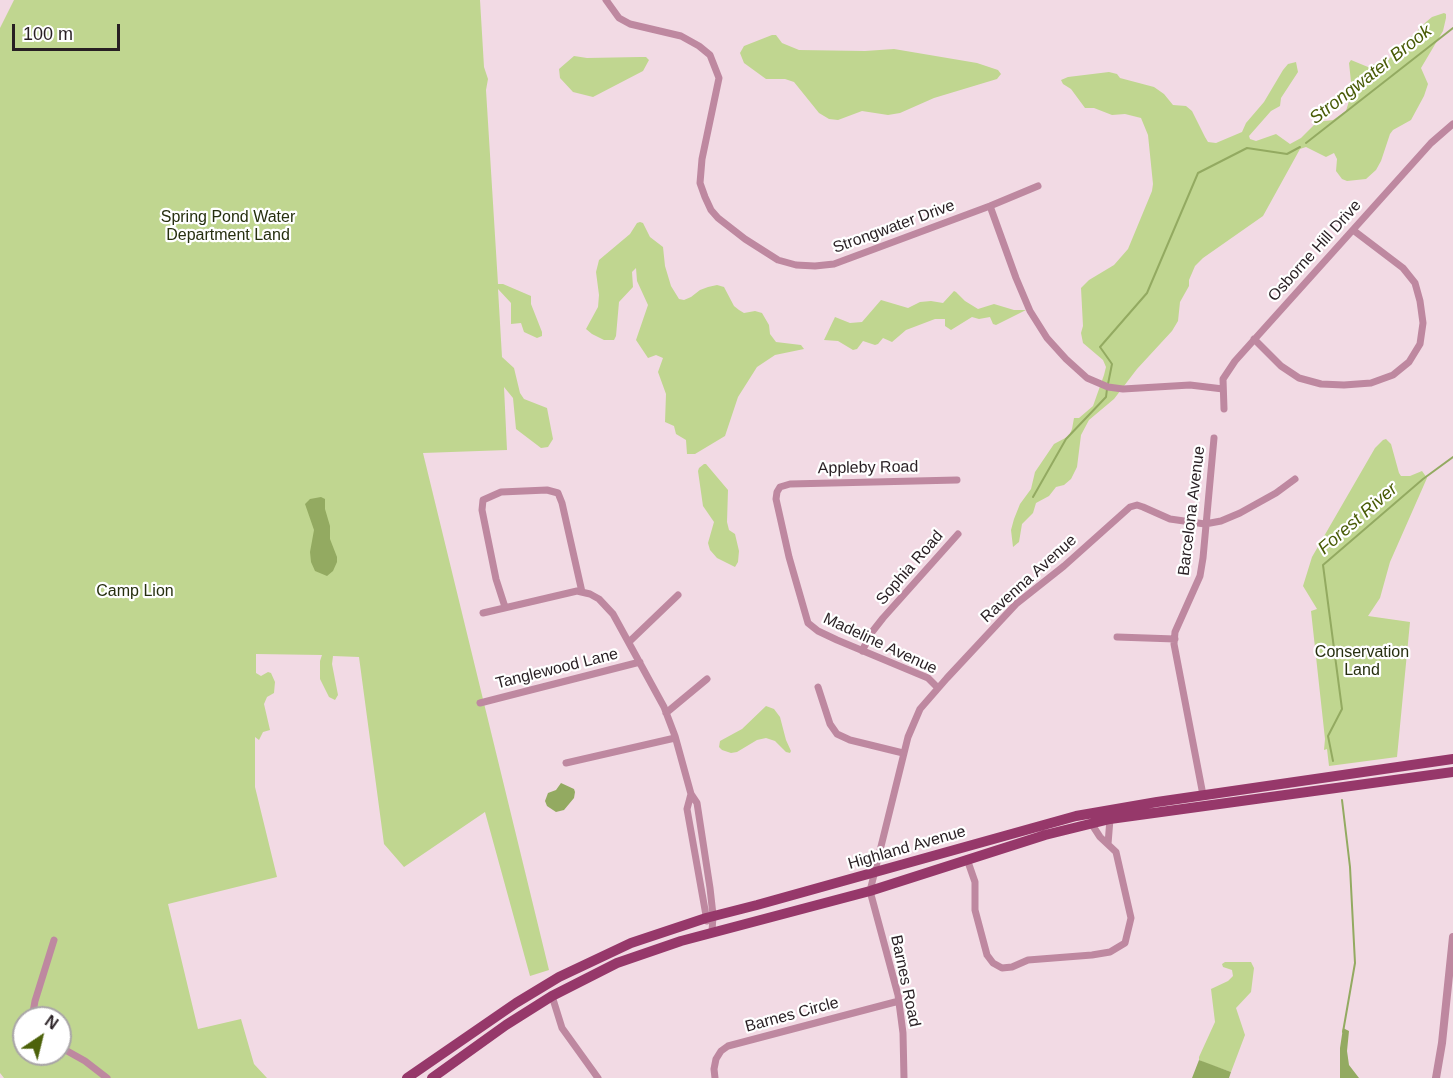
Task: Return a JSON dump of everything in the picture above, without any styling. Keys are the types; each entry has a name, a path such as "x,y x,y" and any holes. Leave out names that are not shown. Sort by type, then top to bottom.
{"main road":[{"name":"Highland Avenue","path":"407,1078 516,1002 559,977 632,943 709,916 1076,816 1453,759"},
{"name":"Highland Avenue","path":"432,1078 506,1025 552,996 617,963 657,948 870,891 1038,837 1091,823 1453,772"}],"street":[{"name":"Strongwater Drive","path":"606,0 619,18 630,24 681,36 710,55 719,78 702,159 700,183 711,210 718,218 778,260 796,265 834,264 1038,186"},
{"name":"Osborne Hill Drive","path":"1224,409 1223,379 1235,362 1431,143 1453,124"},
{"path":"990,206 1030,311 1053,345 1087,378 1108,387 1123,389 1190,385 1223,389"},
{"path":"1254,339 1281,366 1299,378 1321,384 1371,382 1393,375 1409,362 1420,344 1423,323 1415,283 1403,268 1353,230"},
{"name":"Barcelona Avenue","path":"1203,795 1174,639 1200,576 1214,438"},
{"name":"Ravenna Avenue","path":"870,891 903,753 916,718 938,688 1016,604 1064,566 1130,507 1137,505 1170,519 1205,524 1221,521 1240,513 1276,493 1295,479"},
{"name":"Appleby Road","path":"780,487 790,484 957,480"},
{"name":"Madeline Avenue","path":"780,487 777,492 777,507 805,617 812,627 862,651 928,678 938,688"},
{"path":"506,608 496,579 482,510 483,500 501,492 547,490 558,493 582,592"},
{"name":"Sophia Road","path":"862,651 872,632 958,534"},
{"path":"483,613 571,592 590,594 607,606 629,642 666,713 691,794 697,803 711,932"},
{"path":"629,642 678,595"},
{"path":"1117,637 1174,639"},
{"name":"Tanglewood Lane","path":"480,703 640,662"},
{"path":"666,713 707,679"},
{"path":"818,687 830,724 837,734 850,740 903,753"},
{"path":"566,763 675,738"},
{"path":"1108,844 1110,819"},
{"path":"967,859 975,882 975,910 987,956 993,963 1002,968 1012,967 1028,960 1092,956 1110,952 1125,943 1131,918 1116,852 1100,837 1091,823"},
{"name":"Barnes Road","path":"870,891 899,1001 903,1033 904,1078"},
{"path":"1437,1078 1453,937"},
{"path":"34,1006 54,940"},
{"path":"552,996 562,1028 598,1078"},
{"name":"Barnes Circle","path":"715,1078 716,1059 728,1046 899,1001"},
{"path":"72,1053 107,1078"}],"green space":[{"path":"14,0 480,0 484,67 488,79 486,90 498,284 531,296 531,304 542,332 542,336 537,338 524,332 521,323 511,324 511,303 498,289 502,357 514,368 520,393 524,399 547,408 553,439 548,447 541,448 516,429 513,398 504,387 507,450 423,453 549,970 530,976 485,812 404,867 384,844 359,657 333,656 332,664 338,695 335,700 329,697 320,679 322,655 256,654 256,673 261,676 268,672 271,673 275,682 274,693 267,697 264,704 270,730 263,732 259,740 255,737 255,787 277,877 168,904 198,1029 241,1019 254,1064 267,1078 4,1078 0,1073 0,28"},
{"path":"1444,13 1446,18 1443,31 1421,68 1428,84 1424,96 1411,120 1390,134 1376,170 1366,179 1347,181 1342,179 1336,171 1337,159 1334,153 1326,157 1306,147 1300,149 1263,216 1195,266 1189,286 1180,302 1178,321 1172,331 1137,369 1114,399 1089,420 1081,435 1077,467 1071,479 1064,485 1056,487 1049,496 1036,503 1033,513 1022,524 1019,542 1013,547 1011,530 1014,519 1020,504 1031,489 1035,472 1054,444 1069,436 1074,418 1079,418 1093,406 1104,375 1106,367 1103,360 1083,343 1081,288 1089,280 1114,265 1128,249 1153,184 1148,135 1141,118 1125,114 1112,115 1094,108 1085,108 1061,80 1068,77 1109,72 1117,74 1120,78 1154,87 1173,105 1186,106 1192,111 1208,142 1216,143 1242,132 1246,123 1264,102 1283,70 1288,64 1296,62 1298,72 1281,98 1280,106 1271,111 1249,136 1250,139 1256,141 1276,134 1290,144 1301,138 1317,122 1333,120 1346,111 1352,91 1349,63 1351,60 1368,67 1388,60 1426,22"},
{"path":"776,35 782,43 799,50 894,49 977,63 998,70 1001,74 997,79 934,98 900,113 888,115 862,111 838,120 829,119 819,113 794,82 785,79 766,79 744,63 740,53 744,46"},
{"path":"574,56 587,58 646,57 649,60 643,71 593,97 573,92 560,78 559,69"},
{"path":"640,222 643,223 650,237 663,247 665,266 671,286 679,299 684,300 708,287 717,285 724,287 734,306 739,310 744,313 755,311 762,313 769,325 770,334 776,342 801,345 804,349 775,355 757,367 738,397 725,436 695,454 687,454 686,440 676,434 674,426 665,422 666,394 658,372 663,358 656,355 648,358 636,340 648,305 637,281 636,268 632,272 633,287 619,302 614,340 604,340 586,329 598,307 596,272 599,260 630,234"},
{"path":"954,291 978,309 994,304 1014,310 1026,310 996,325 990,317 979,319 972,317 951,330 945,326 945,319 935,319 906,330 892,342 883,338 875,345 863,341 857,349 853,350 838,341 824,340 835,317 850,323 862,322 881,300 908,308 920,302 943,303"},
{"name":"Conservation Land","path":"1386,439 1391,444 1401,476 1410,476 1422,471 1427,478 1390,562 1380,598 1368,616 1410,622 1397,757 1329,766 1327,749 1324,750 1325,739 1311,611 1317,609 1303,586 1312,557 1375,448"},
{"path":"704,464 728,490 727,522 729,530 735,534 739,551 735,567 717,558 710,550 708,543 714,522 703,506 698,471"},
{"path":"766,706 774,709 780,717 790,753 775,741 766,738 757,740 737,752 731,753 719,747 720,741 742,729"},
{"path":"1251,962 1254,968 1251,992 1236,1008 1245,1035 1231,1072 1199,1060 1215,1022 1211,989 1233,976 1232,970 1223,967 1222,964"}],"shaded area":[{"path":"321,497 325,499 330,539 337,557 333,571 327,576 315,571 311,562 310,552 314,530 305,504 310,499"},
{"path":"561,783 574,789 574,798 564,810 556,812 547,806 545,801 548,793 556,790"},
{"path":"1343,1028 1349,1031 1347,1051 1349,1065 1359,1078 1340,1078"},
{"path":"1199,1060 1231,1072 1229,1078 1192,1078"}],"waterway":[{"name":"Strongwater Brook","path":"1306,143 1453,28"},
{"name":"Strongwater Brook","path":"1108,384 1112,364 1100,347 1147,293 1198,173 1247,148 1287,154 1300,147"},
{"name":"Strongwater Brook","path":"1033,497 1066,439 1106,397 1107,389"},
{"name":"Forest River","path":"1333,761 1328,736 1342,709 1323,565 1423,479 1453,457"},
{"name":"Forest River","path":"1342,800 1350,867 1355,963 1343,1032"}],"park label":[{"name":"Spring Pond Water Department Land","path":"228,227"},
{"name":"Camp Lion","path":"135,592"}]}
